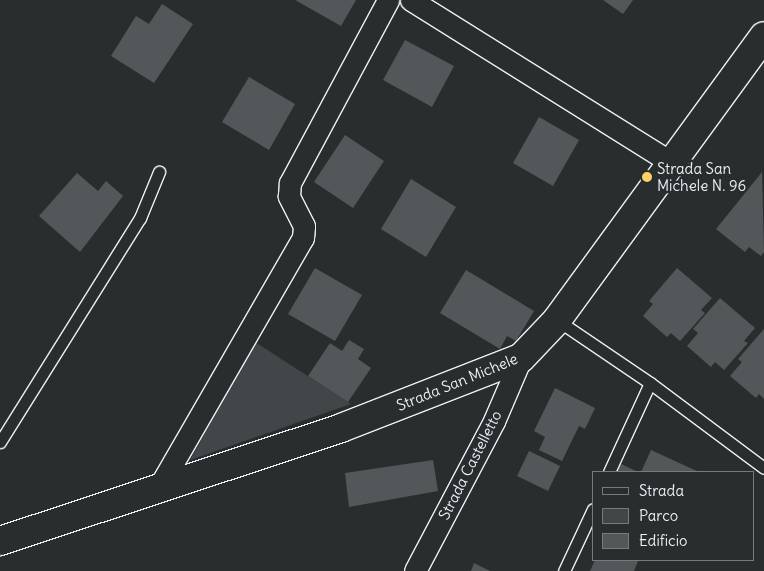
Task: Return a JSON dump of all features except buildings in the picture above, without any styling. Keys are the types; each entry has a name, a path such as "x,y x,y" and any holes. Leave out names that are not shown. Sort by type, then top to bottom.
{"street":[{"path":"159,487 303,238 304,226 289,196 290,183 388,0"},
{"path":"411,0 672,163"},
{"name":"Strada San Michele","path":"0,541 341,428 521,358 557,320 764,36"},
{"name":"Strada Castelletto","path":"415,571 494,421 521,358"}],"lane":[{"path":"0,442 140,218 159,172"},
{"path":"557,320 650,383 764,468"},
{"path":"610,471 650,383"},
{"path":"564,571 592,511"}],"green space":[{"path":"255,342 351,404 190,460"}],"place":[{"name":"Strada San Michele N. 96","path":"647,177"}]}
